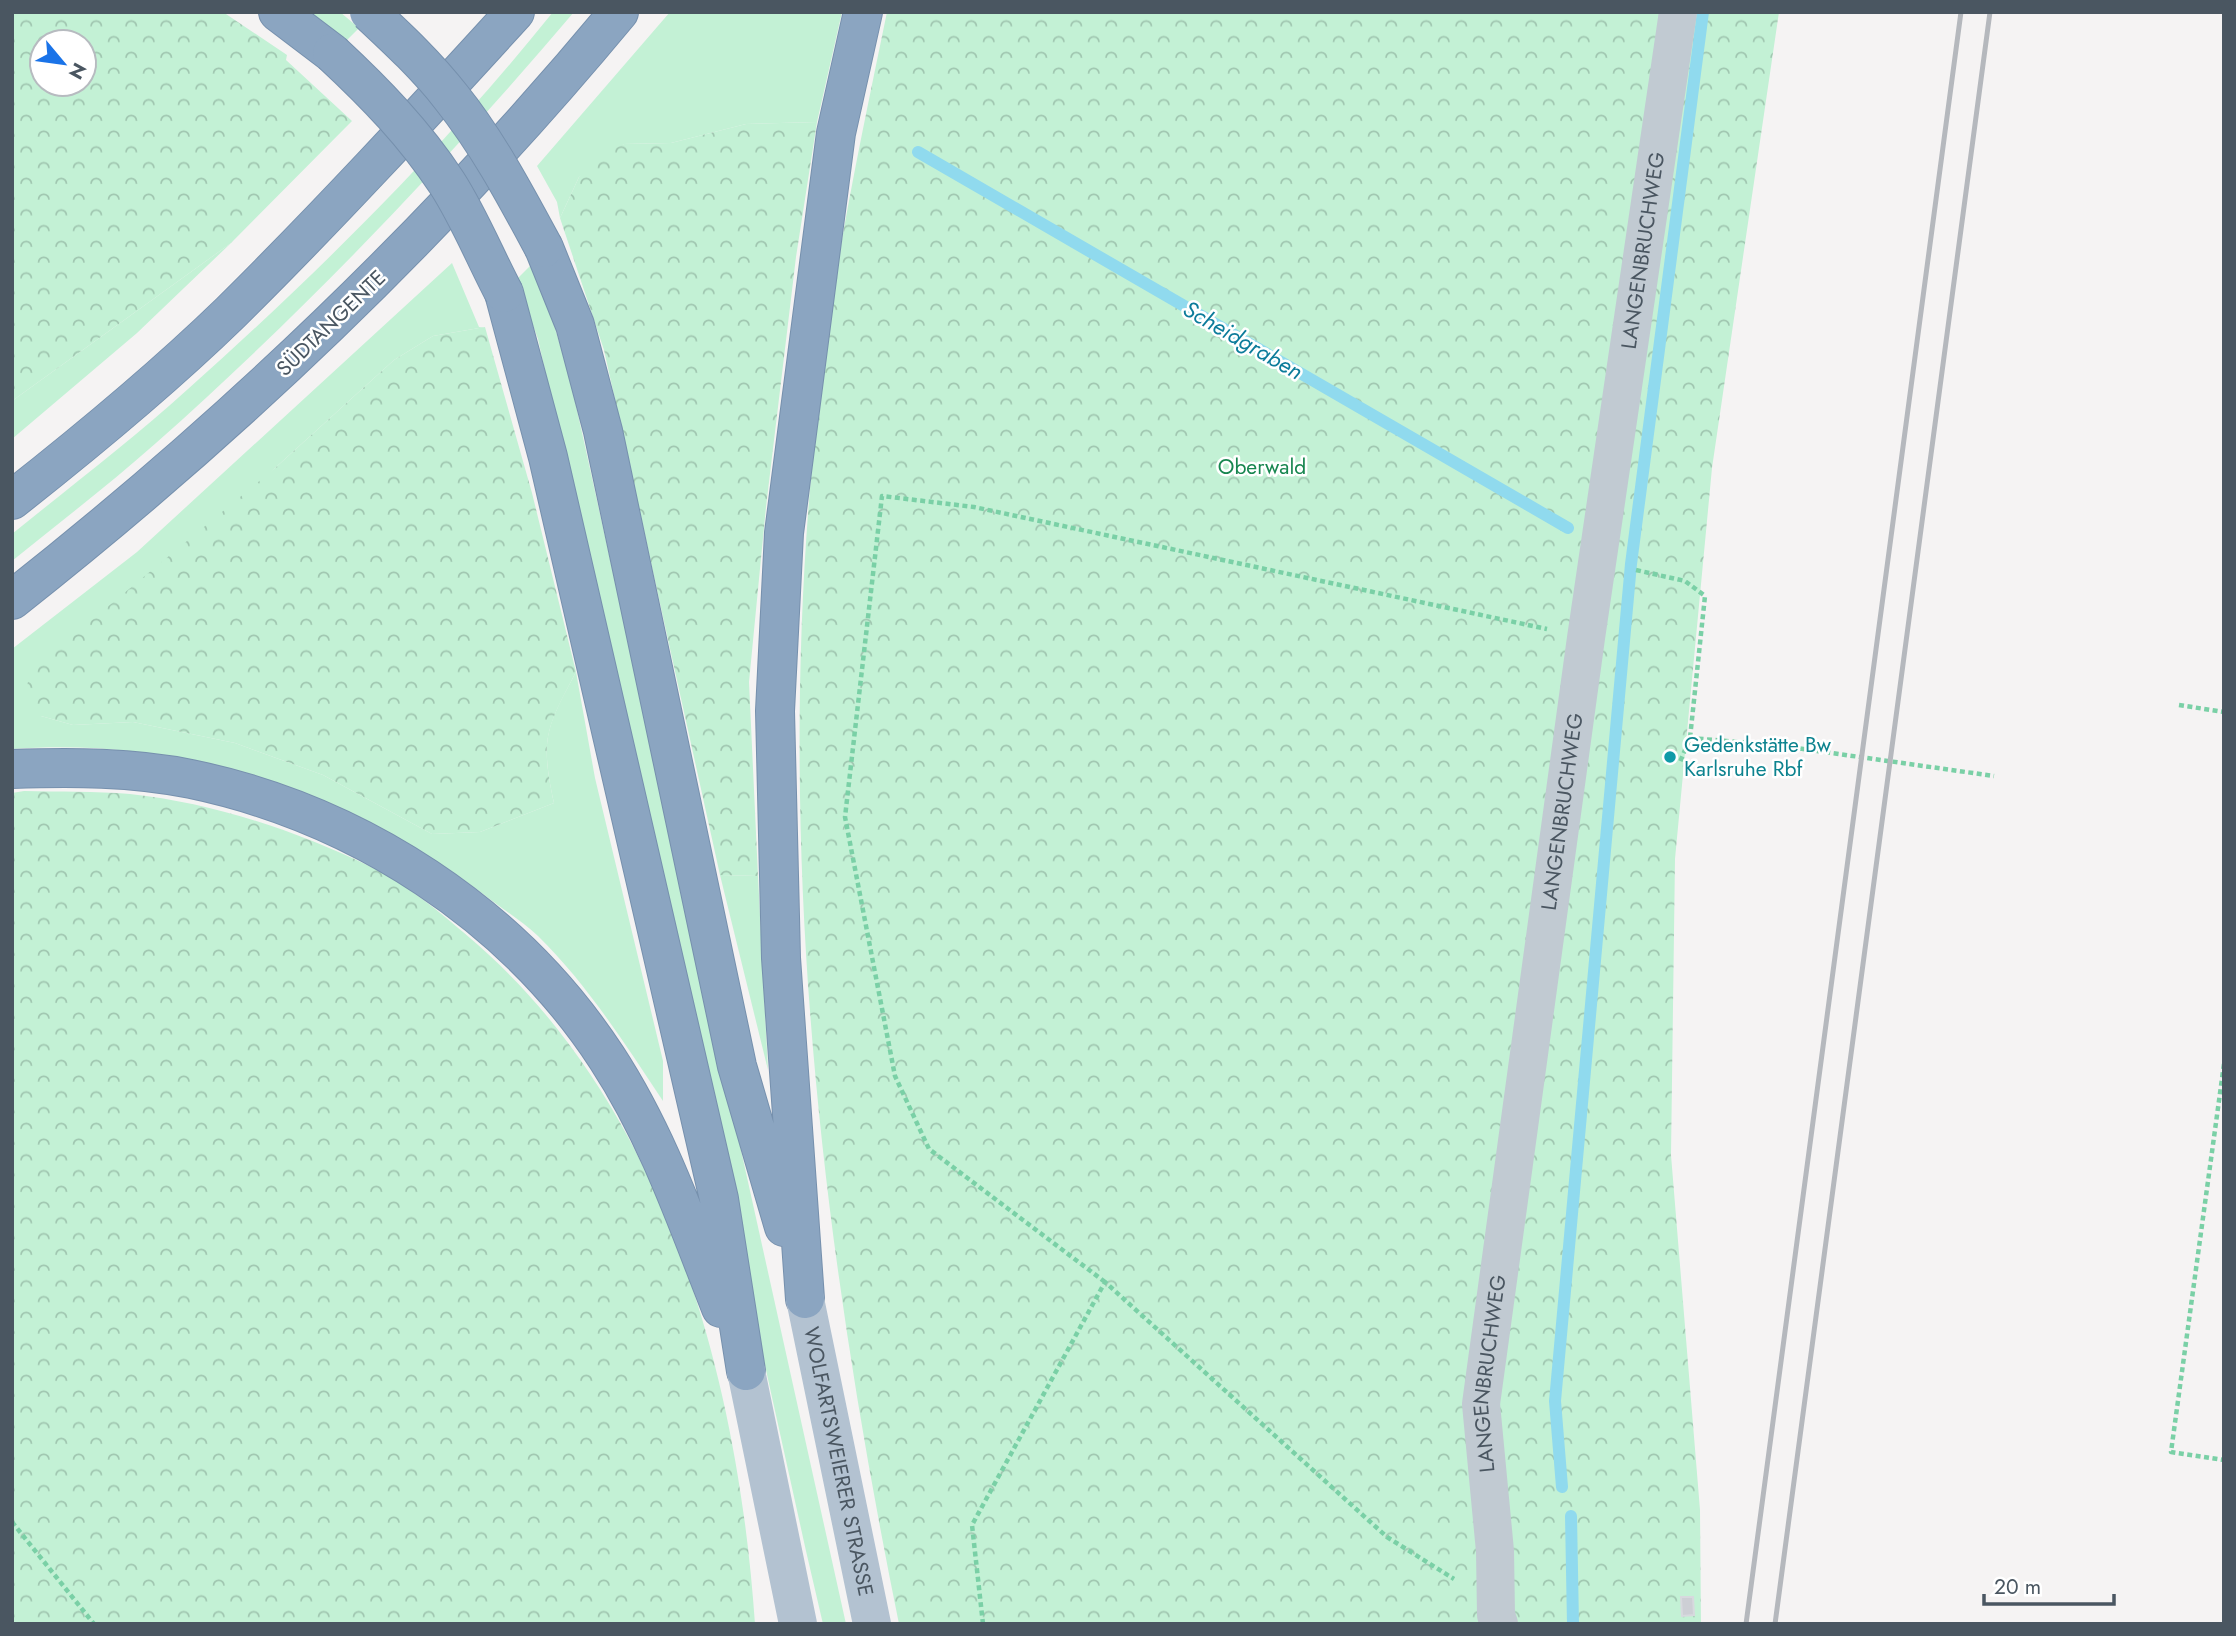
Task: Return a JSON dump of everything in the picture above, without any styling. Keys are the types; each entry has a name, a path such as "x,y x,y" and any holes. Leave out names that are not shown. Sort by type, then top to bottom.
{"highway":[{"path":"278,12 332,53 375,92 414,136 448,184 504,293 548,457 719,1199 746,1371"},
{"path":"369,12 411,52 451,97 488,148 544,248 575,325 603,431 737,1066 805,1299"},
{"path":"12,500 66,457 228,315 377,163 515,12"},
{"name":"SÜDTANGENTE","path":"12,600 113,521 247,404 358,298 486,165 619,12"},
{"path":"805,1299 781,958 775,711 784,533 836,133 863,12"},
{"path":"12,769 124,770 191,779 323,821 360,839 444,889 540,974 607,1058 663,1159 746,1371"}],"main road":[{"name":"WOLFARTSWEIERER STRASSE","path":"805,1299 872,1624"},
{"path":"746,1371 798,1624"}],"lane":[{"name":"LANGENBRUCHWEG","path":"1497,1619 1495,1552 1482,1404 1586,638 1678,12"}],"path":[{"path":"1497,1619 1448,1575 1387,1537 1105,1282 929,1149 895,1076 845,817 882,496 974,507 1586,638"},
{"path":"1651,572 1685,581 1705,596 1690,738 1680,762"},
{"path":"2179,705 2224,712"},
{"path":"1690,738 1775,745 1994,776"},
{"path":"2224,1064 2171,1452 2224,1460"},
{"path":"983,1624 972,1525 1105,1282"},
{"path":"12,1522 94,1624"}],"green space":[{"path":"12,12 223,12 287,55 286,60 352,121 231,243 12,401"},
{"path":"310,12 340,12 359,28 346,41"},
{"path":"553,12 574,12 424,181 320,289 156,443 12,561 12,534 167,408 332,255 468,112"},
{"path":"670,12 842,12 817,122 746,124 671,143 624,144 579,177 560,218 557,202 537,166"},
{"name":"Oberwald","path":"887,12 1779,12 1712,468 1675,859 1671,1155 1700,1510 1701,1624 899,1624 845,1321 825,1170 810,1018 802,866 800,713 805,560 824,356 848,208"},
{"path":"817,122 796,257 766,507 749,682 758,876 720,875 604,350 560,218 579,177 592,159 624,144 671,143 746,124"},
{"path":"231,243 137,333 12,439 12,401"},
{"path":"452,263 479,327 485,327 433,336 394,360 275,468 41,716 73,725 133,722 235,743 323,775 432,834 480,832 554,803 547,763 548,734 576,672 595,778 663,1061 663,1101 589,994 538,936 435,860 380,828 322,801 263,779 202,763 139,752 76,747 12,749 12,649 137,552"},
{"path":"532,264 548,304 571,383 846,1624 823,1624 806,1551 538,339 516,280"},
{"path":"485,327 532,493 576,672 548,735 547,764 554,803 480,832 432,834 323,775 235,743 133,722 73,725 41,716 26,708 23,693 35,667 275,468 394,360 433,336"},
{"path":"24,791 130,794 192,804 252,820 341,853 396,881 447,918 538,1005 594,1080 641,1163 679,1251 709,1342 731,1436 746,1530 755,1624 12,1624 12,793"},
{"path":"720,875 758,876 768,1070"}],"building":[{"path":"1681,1597 1693,1597 1694,1615 1682,1616"}],"waterway":[{"path":"1562,1487 1555,1401 1631,564 1703,12"},
{"name":"Scheidgraben","path":"918,152 1568,528"},
{"path":"1571,1516 1573,1624"}],"railway":[{"path":"1746,1624 1961,12"},
{"path":"1775,1624 1990,12"}],"place":[{"name":"Gedenkstätte Bw Karlsruhe Rbf","path":"1670,757"}]}
